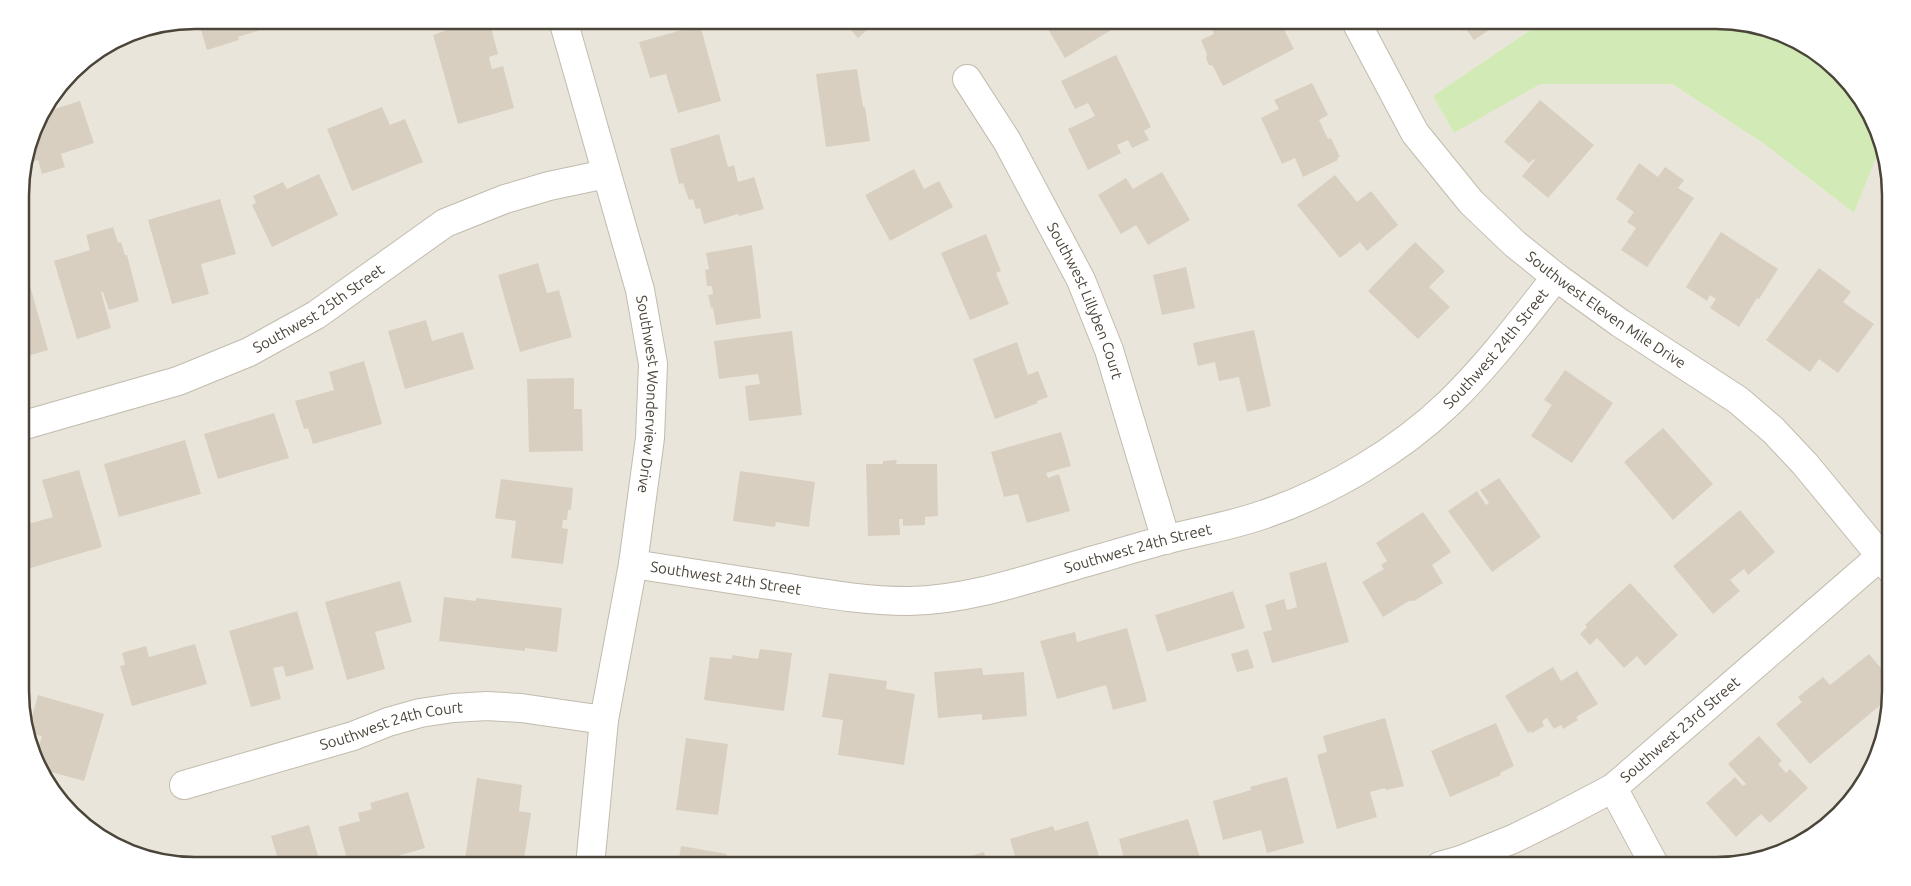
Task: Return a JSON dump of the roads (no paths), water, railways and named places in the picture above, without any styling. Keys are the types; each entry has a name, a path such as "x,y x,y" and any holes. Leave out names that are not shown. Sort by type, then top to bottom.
{"street":[{"name":"Southwest Wonderview Drive","path":"565,29 640,290 653,364 650,438 633,564 604,720 591,857"},
{"name":"Southwest Eleven Mile Drive","path":"1360,29 1415,133 1471,202 1515,244 1556,277 1620,323 1738,400 1773,430 1882,552"},
{"name":"Southwest Lillyben Court","path":"967,79 1007,141 1081,280 1109,350 1166,540"},
{"name":"Southwest 25th Street","path":"29,424 178,381 249,352 316,315 445,223 505,199 549,186 606,174"},
{"name":"Southwest 24th Street","path":"633,564 836,596 912,601 949,598 990,589 1264,515 1298,502 1362,468 1422,427 1450,402 1499,349 1556,277"},
{"name":"Southwest 23rd Street","path":"1468,857 1556,818 1613,788 1882,562"},
{"name":"Southwest 24th Court","path":"184,785 354,736 420,713 445,709 487,706 521,708 604,720"},
{"path":"1613,788 1649,857"}]}
